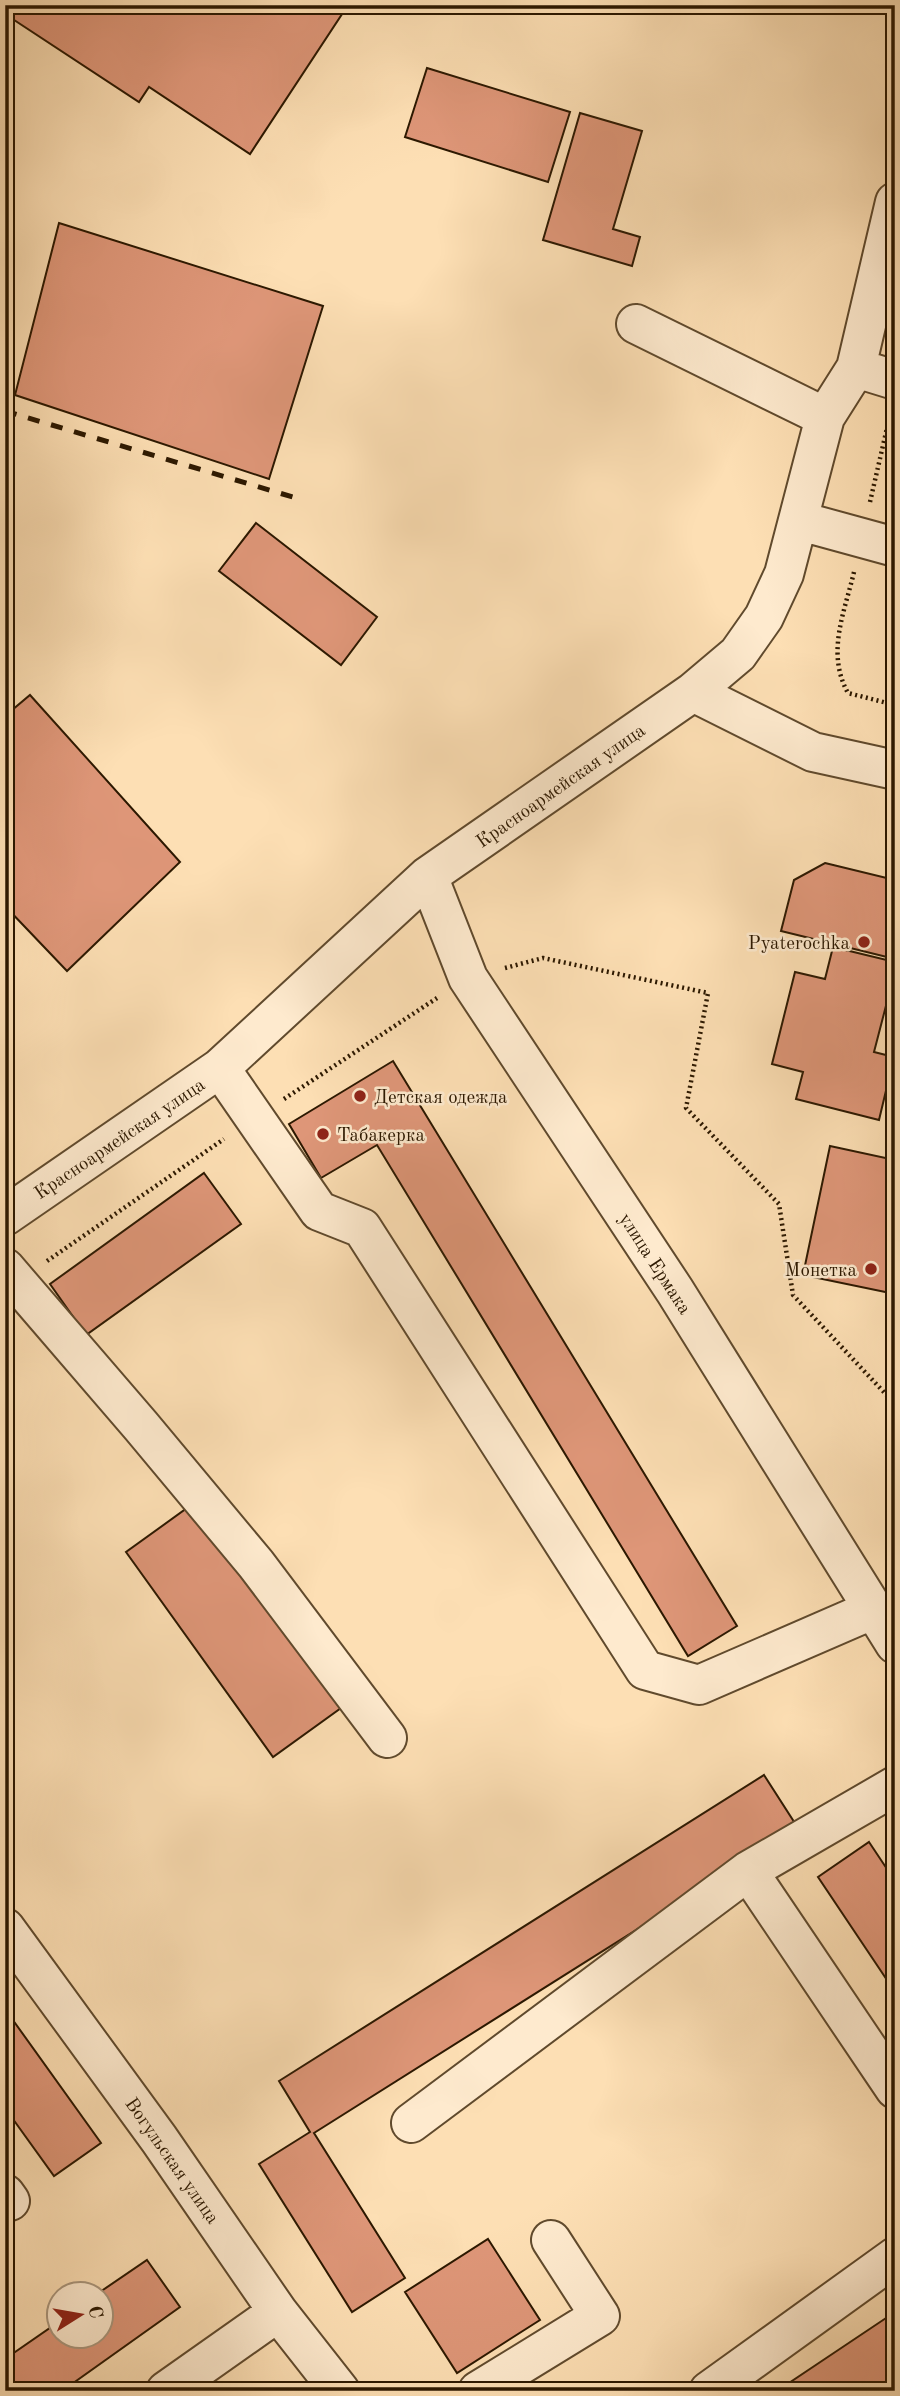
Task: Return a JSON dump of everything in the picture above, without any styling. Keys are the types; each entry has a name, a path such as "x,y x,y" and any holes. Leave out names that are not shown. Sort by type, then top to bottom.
{"street":[{"name":"Красноармейская улица","path":"5,1216 220,1068 428,876 693,692 738,653 764,617 785,574 825,416 856,368 895,202"},
{"path":"636,324 825,416"},
{"path":"856,368 895,380"},
{"path":"800,521 895,547"},
{"path":"693,692 813,752 895,770"},
{"name":"улица Ермака","path":"428,876 468,978 675,1291 895,1644"},
{"path":"220,1068 319,1211 362,1228 645,1670 699,1685 874,1609"},
{"path":"10,1275 256,1564 387,1738"},
{"path":"411,2123 748,1871 895,1786"},
{"path":"748,1871 895,2090"},
{"name":"Вогульская улица","path":"5,1928 159,2139 278,2312 340,2391"},
{"path":"478,2391 600,2316 551,2240"},
{"path":"709,2391 895,2257"},
{"path":"166,2391 278,2312"}],"path":[{"path":"10,1275 468,978 543,958 708,993 686,1108 779,1204 793,1295 895,1404"}],"building":[{"path":"5,5 341,5 346,8 250,154 149,87 139,102 5,14"},
{"path":"427,68 570,112 548,182 405,137"},
{"path":"580,113 642,131 613,229 640,237 632,266 543,240"},
{"path":"59,223 323,306 269,479 15,395"},
{"path":"256,523 377,617 341,665 219,571"},
{"path":"30,695 180,862 67,971 5,906 5,716"},
{"path":"825,863 895,880 895,959 781,931 794,880"},
{"path":"833,947 895,962 874,1052 894,1057 879,1120 796,1099 803,1072 772,1064 795,972 825,979"},
{"path":"393,1061 737,1626 688,1656 377,1145 321,1178 289,1124"},
{"path":"830,1146 895,1160 895,1294 803,1275"},
{"path":"204,1173 241,1224 86,1335 50,1284"},
{"path":"194,1503 341,1708 273,1757 126,1552"},
{"path":"764,1775 798,1828 314,2133 405,2278 352,2312 259,2164 310,2132 279,2081"},
{"path":"869,1842 895,1881 895,1992 818,1877"},
{"path":"5,2009 101,2143 54,2176 5,2108"},
{"path":"488,2239 540,2320 457,2373 405,2292"},
{"path":"147,2260 180,2307 62,2391 5,2391 5,2359 46,2331 46,2350 116,2350 116,2281"},
{"path":"895,2312 895,2385 885,2391 777,2391"}],"railway":[{"path":"5,411 296,498"}],"place":[{"name":"Pyaterochka","path":"864,942"},
{"name":"Детская одежда","path":"360,1096"},
{"name":"Табакерка","path":"323,1134"},
{"name":"Монетка","path":"871,1269"}]}
